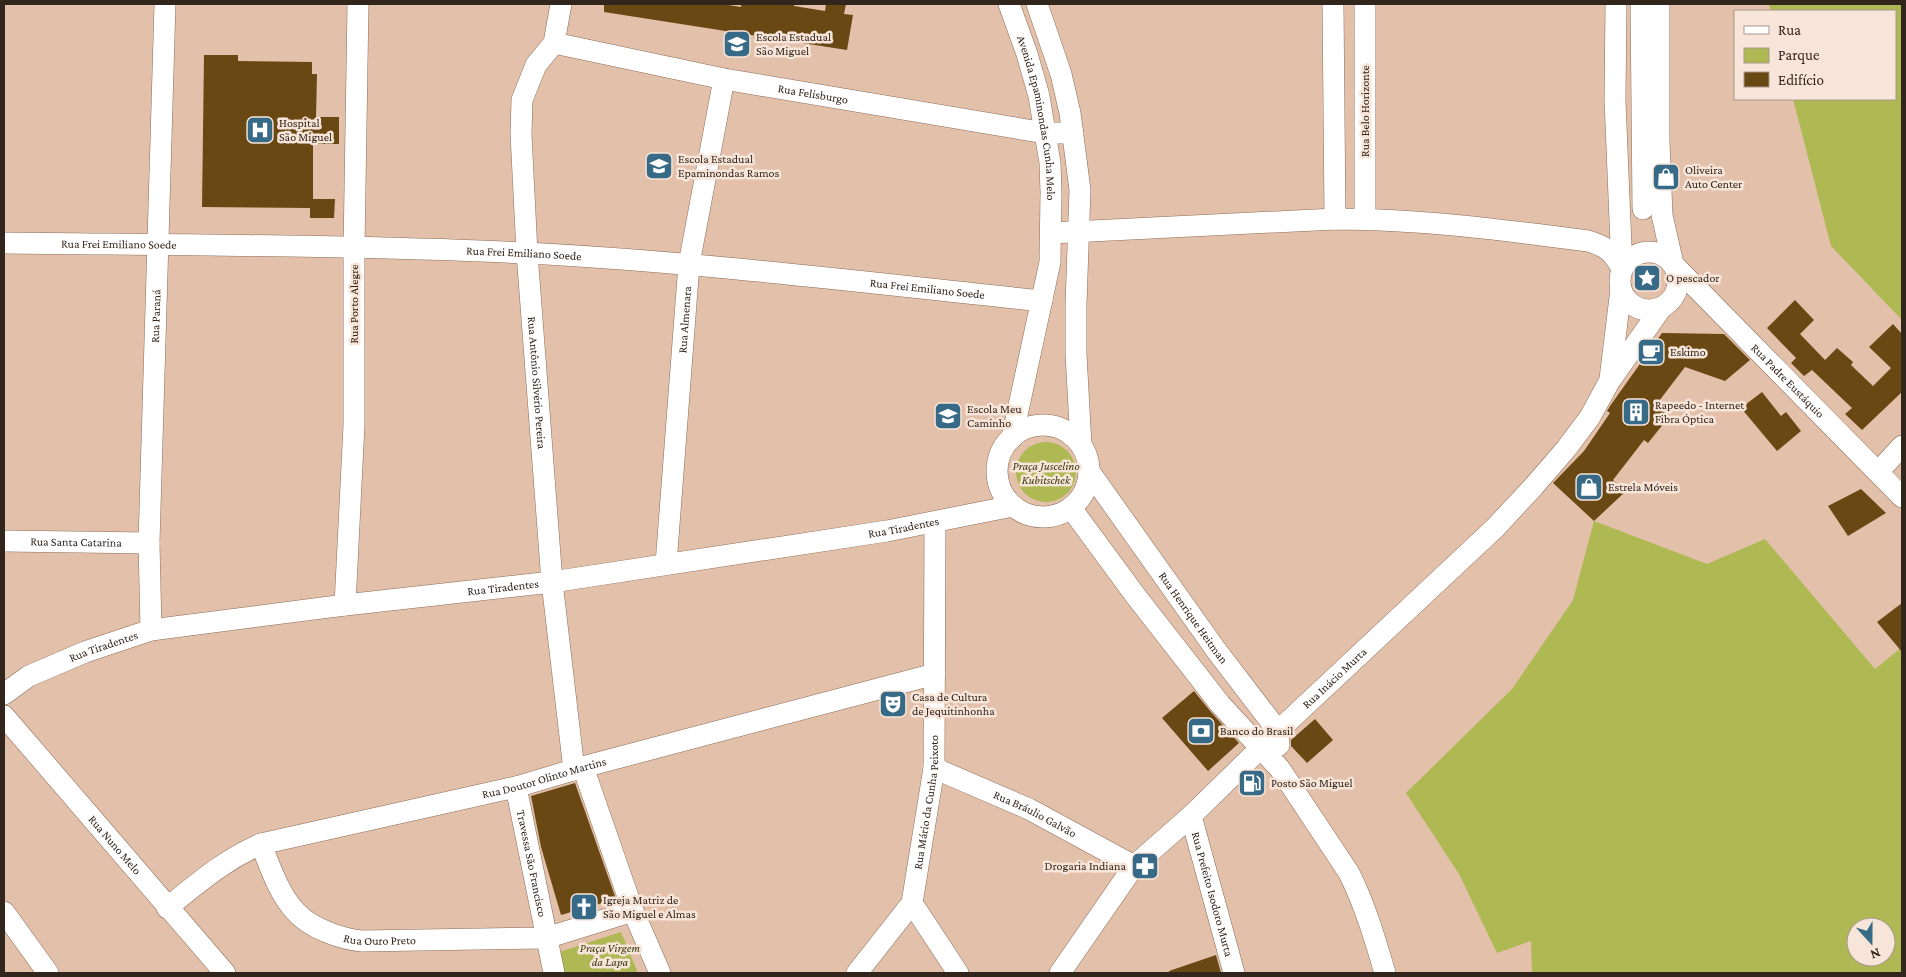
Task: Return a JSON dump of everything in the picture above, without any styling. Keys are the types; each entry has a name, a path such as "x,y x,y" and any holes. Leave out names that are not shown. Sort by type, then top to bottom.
{"street":[{"name":"Rua Paraná","path":"150,630 149,543 165,4"},
{"name":"Rua Porto Alegre","path":"345,605 354,425 354,249 358,4"},
{"name":"Rua Antônio Silvério Pereira","path":"561,4 554,43 536,65 522,100 521,134 527,253 552,582 578,768"},
{"name":"Avenida Epaminondas Cunha Melo","path":"1010,4 1039,96 1050,164 1051,233"},
{"path":"1037,4 1061,74 1073,133 1080,190 1076,315 1081,445"},
{"path":"1333,4 1335,219"},
{"name":"Rua Belo Horizonte","path":"1365,4 1365,219"},
{"path":"1609,382 1621,279 1615,101 1616,4"},
{"path":"1634,4 1640,209 1641,4"},
{"path":"1609,382 1662,307 1670,301 1676,292 1678,283 1662,215 1659,4"},
{"name":"Rua Felisburgo","path":"554,43 724,79 1045,133 1073,133"},
{"name":"Rua Almenara","path":"666,564 689,264 724,79"},
{"path":"1615,101 1659,101"},
{"path":"1012,438 1050,262 1051,233 1335,219 1479,226 1588,241 1603,245 1616,257 1625,298 1638,307 1652,310 1662,307"},
{"name":"Rua Frei Emiliano Soede","path":"4,243 527,253 689,264 1042,301"},
{"path":"1621,279 1628,260 1636,254 1646,252 1661,254 1673,264"},
{"name":"Rua Padre Eustáquio","path":"1673,264 1902,497"},
{"name":"Rua Inácio Murta","path":"1060,973 1134,866 1191,816 1260,748 1495,528 1566,449 1590,417 1609,382"},
{"path":"1040,426 1056,427 1070,434 1081,445 1087,458 1089,471 1088,485 1081,498 1071,508 1057,515 1042,517 1026,514 1013,506 1003,494 998,480 1000,457 1012,438 1025,429 1040,426"},
{"path":"1878,472 1902,446"},
{"name":"Rua Henrique Heitman","path":"1089,471 1216,650 1278,731"},
{"name":"Rua Tiradentes","path":"4,694 37,672 85,652 150,630 345,605 552,582 887,531 1013,506"},
{"path":"1071,508 1195,673 1220,704 1280,769 1355,885 1369,919 1385,973"},
{"name":"Rua Mário da Cunha Peixoto","path":"857,973 912,903 934,768 935,522"},
{"name":"Rua Santa Catarina","path":"4,541 149,543"},
{"name":"Rua Doutor Olinto Martins","path":"167,908 224,863 239,853 261,844 516,787 578,768 935,674"},
{"name":"Rua Nuno Melo","path":"4,716 167,908 225,973"},
{"path":"1278,731 1280,769"},
{"path":"578,768 633,911 660,973"},
{"name":"Rua Bráulio Galvão","path":"934,768 1029,809 1134,866"},
{"name":"Travessa São Francisco","path":"516,787 554,973"},
{"name":"Rua Prefeito Isodoro Murta","path":"1191,816 1234,973"},
{"name":"Rua Ouro Preto","path":"261,844 288,902 297,913 331,934 362,941 546,938"},
{"path":"912,903 958,973"},
{"path":"546,938 633,911"},
{"path":"4,912 48,973"}],"green space":[{"path":"1769,4 1902,4 1902,320 1831,246 1793,100 1896,100 1896,10 1771,10"},
{"name":"Praça Juscelino Kubitschek","path":"1040,442 1052,442 1068,450 1074,460 1076,472 1074,484 1068,494 1052,502 1040,502 1024,494 1016,478 1016,466 1024,450"},
{"path":"1594,521 1707,564 1765,539 1875,669 1902,647 1902,973 1532,973 1531,941 1497,953 1459,874 1406,793 1512,689 1573,600"},
{"name":"Praça Virgem da Lapa","path":"621,932 638,973 564,973 559,952"}],"building":[{"path":"604,4 722,4 741,7 741,4 794,4 794,6 825,11 826,4 846,4 844,14 853,15 847,50 604,12"},
{"path":"204,55 238,55 238,61 312,62 312,74 317,74 316,117 339,117 339,144 313,144 313,199 335,199 334,218 310,218 310,208 202,207"},
{"path":"1795,300 1814,320 1800,334 1825,360 1837,348 1853,362 1851,365 1873,386 1891,368 1869,347 1893,324 1902,334 1902,392 1862,430 1845,414 1852,408 1812,370 1804,376 1791,363 1796,358 1767,328"},
{"path":"1662,333 1724,334 1750,360 1725,381 1685,367 1656,405 1669,417 1648,443 1644,440 1613,480 1625,492 1594,521 1553,483 1584,451 1610,413 1607,411 1610,406"},
{"path":"1762,392 1781,416 1786,412 1801,431 1777,451 1741,408"},
{"path":"1861,489 1886,513 1848,536 1828,506"},
{"path":"1902,603 1902,652 1877,622"},
{"name":"Banco do Brasil","path":"1194,691 1239,743 1208,771 1162,718"},
{"path":"1315,719 1333,740 1307,763 1291,746 1291,740"},
{"name":"Igreja Matriz de São Miguel e Almas","path":"575,783 616,899 561,915 541,847 531,796"},
{"path":"1216,955 1221,973 1169,973 1169,971"}],"place":[{"name":"Escola Estadual São Miguel","path":"737,44"},
{"name":"Hospital São Miguel","path":"260,130"},
{"name":"Escola Estadual Epaminondas Ramos","path":"659,166"},
{"name":"Oliveira Auto Center","path":"1666,177"},
{"name":"O pescador","path":"1647,278"},
{"name":"Eskimo","path":"1651,352"},
{"name":"Rapeedo - Internet Fibra Óptica","path":"1636,412"},
{"name":"Escola Meu Caminho","path":"948,416"},
{"name":"Estrela Móveis","path":"1589,487"},
{"name":"Casa de Cultura de Jequitinhonha","path":"893,704"},
{"name":"Banco do Brasil","path":"1201,731"},
{"name":"Posto São Miguel","path":"1252,783"},
{"name":"Drogaria Indiana","path":"1145,866"},
{"name":"Igreja Matriz de São Miguel e Almas","path":"584,907"}]}
